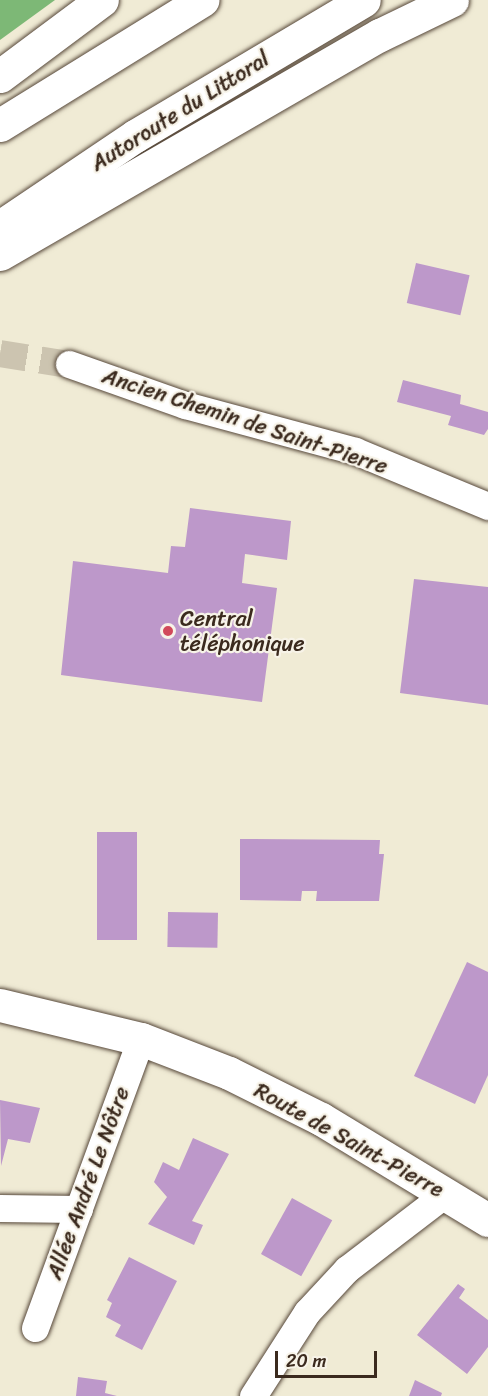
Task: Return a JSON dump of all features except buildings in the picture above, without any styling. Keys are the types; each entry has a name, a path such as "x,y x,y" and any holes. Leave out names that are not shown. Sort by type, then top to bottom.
{"main road":[{"path":"0,76 102,0"},
{"path":"0,125 202,0"},
{"name":"Autoroute du Littoral","path":"0,227 135,136 364,0"},
{"path":"0,254 380,35 452,0"},
{"name":"Route de Saint-Pierre","path":"0,1005 141,1039 321,1119 488,1220"}],"street":[{"name":"Ancien Chemin de Saint-Pierre","path":"69,364 185,405 355,451 488,506"},
{"name":"Allée André Le Nôtre","path":"35,1328 141,1039"},
{"path":"254,1396 307,1312 347,1269 446,1194"},
{"path":"0,1208 79,1209"}],"green space":[{"path":"0,0 55,0 0,40"}],"tunnel":[{"path":"0,353 69,364"}],"place":[{"name":"Central téléphonique","path":"168,631"}]}
